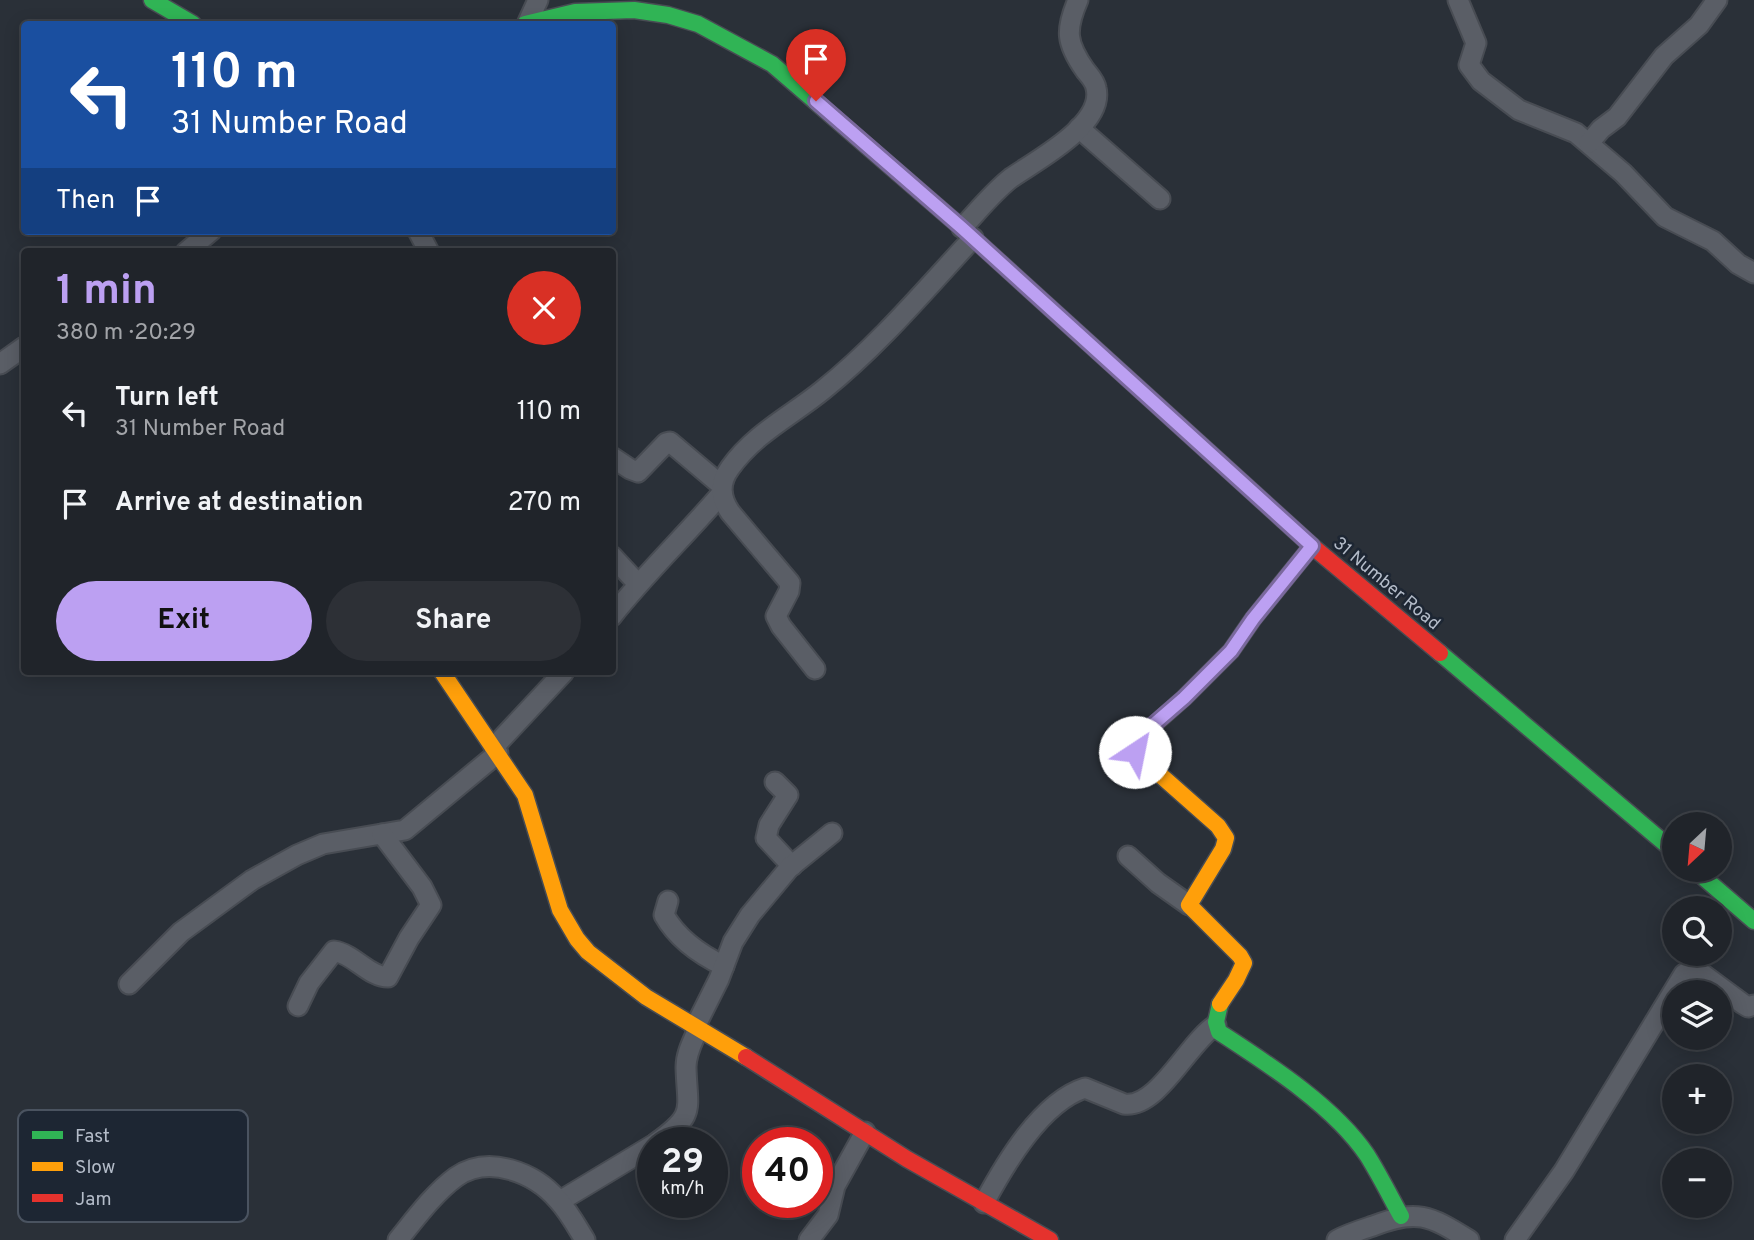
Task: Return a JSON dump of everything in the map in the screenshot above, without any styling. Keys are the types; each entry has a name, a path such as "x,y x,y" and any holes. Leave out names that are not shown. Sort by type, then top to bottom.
{"street":[{"path":"152,0 188,21"},
{"path":"528,21 538,0"},
{"path":"616,611 638,584 686,535 722,489 729,469 762,432 823,390 857,360 911,305 1003,185 1051,153 1079,128 1097,94 1096,84 1074,54 1069,38 1068,27 1078,0"},
{"path":"1458,0 1476,43 1469,62 1476,75 1519,110 1565,127 1589,143 1623,173 1665,217 1713,241 1738,264 1754,273"},
{"path":"1589,143 1625,109 1664,55 1699,25 1717,0"},
{"name":"31 Number Road","path":"538,21 575,12 634,10 668,15 698,24 772,64 967,233 1312,546 1662,841"},
{"path":"1079,128 1160,199"},
{"path":"191,248 206,235"},
{"path":"0,364 21,349"},
{"path":"616,460 630,470 638,472 670,442 722,489 724,503 730,512 790,583 789,592 777,613 777,620 815,669"},
{"path":"1189,905 1223,849 1226,838 1218,826 1135,752 1136,742 1226,657 1312,546"},
{"path":"616,560 638,584"},
{"path":"444,675 525,795 553,892 577,939 588,952 619,978 696,1028 907,1159 1050,1240"},
{"path":"129,984 180,932 252,880 323,844 405,830 413,826 496,750 561,675"},
{"path":"775,782 788,795 769,825 766,838 792,866"},
{"path":"676,1127 688,1108 690,1098 686,1065 696,1028 741,929 792,866 832,833"},
{"path":"298,1006 309,983 334,951 342,952 380,976 388,977 431,905 422,887 382,834"},
{"path":"1129,856 1158,883 1189,905 1243,960 1242,971 1219,1005 1216,1025 1225,1038 1275,1069 1338,1121 1366,1154 1401,1216"},
{"path":"1709,882 1754,921"},
{"path":"668,901 664,915 666,919 695,949 724,966"},
{"path":"1515,1240 1564,1171 1687,970 1697,970 1743,1004 1748,1007 1754,1005"},
{"path":"984,1203 1019,1145 1055,1106 1085,1088 1124,1104 1142,1101 1209,1029 1216,1025"},
{"path":"809,1240 828,1214 835,1186 865,1132"},
{"path":"560,1201 637,1154"},
{"path":"398,1240 458,1175 471,1169 487,1167 512,1170 546,1187 560,1201 585,1240"},
{"path":"1337,1240 1401,1216 1416,1216 1434,1221 1469,1240"}],"traffic: fast":[{"path":"152,0 188,21"},
{"path":"538,21 575,12 634,10 668,15 698,24 772,64 962,228 1126,377"},
{"path":"1440,653 1662,841"},
{"path":"1709,882 1754,921"},
{"path":"1220,1004 1216,1022 1219,1032 1299,1087 1337,1120 1367,1155 1401,1216"}],"traffic: slow":[{"path":"1220,1004 1244,963 1189,905 1223,849 1226,838 1218,826 1140,757 1135,747 1140,737 1231,651 1253,619 1312,546"},
{"path":"444,675 525,795 560,910 577,939 588,952 646,997 746,1057"}],"traffic: jam":[{"path":"1126,377 1312,546 1440,653"},
{"path":"746,1057 907,1159 1050,1240"}],"route":[{"path":"816,101 962,228 1312,546 1222,662 1139,737 1135,752"}]}
